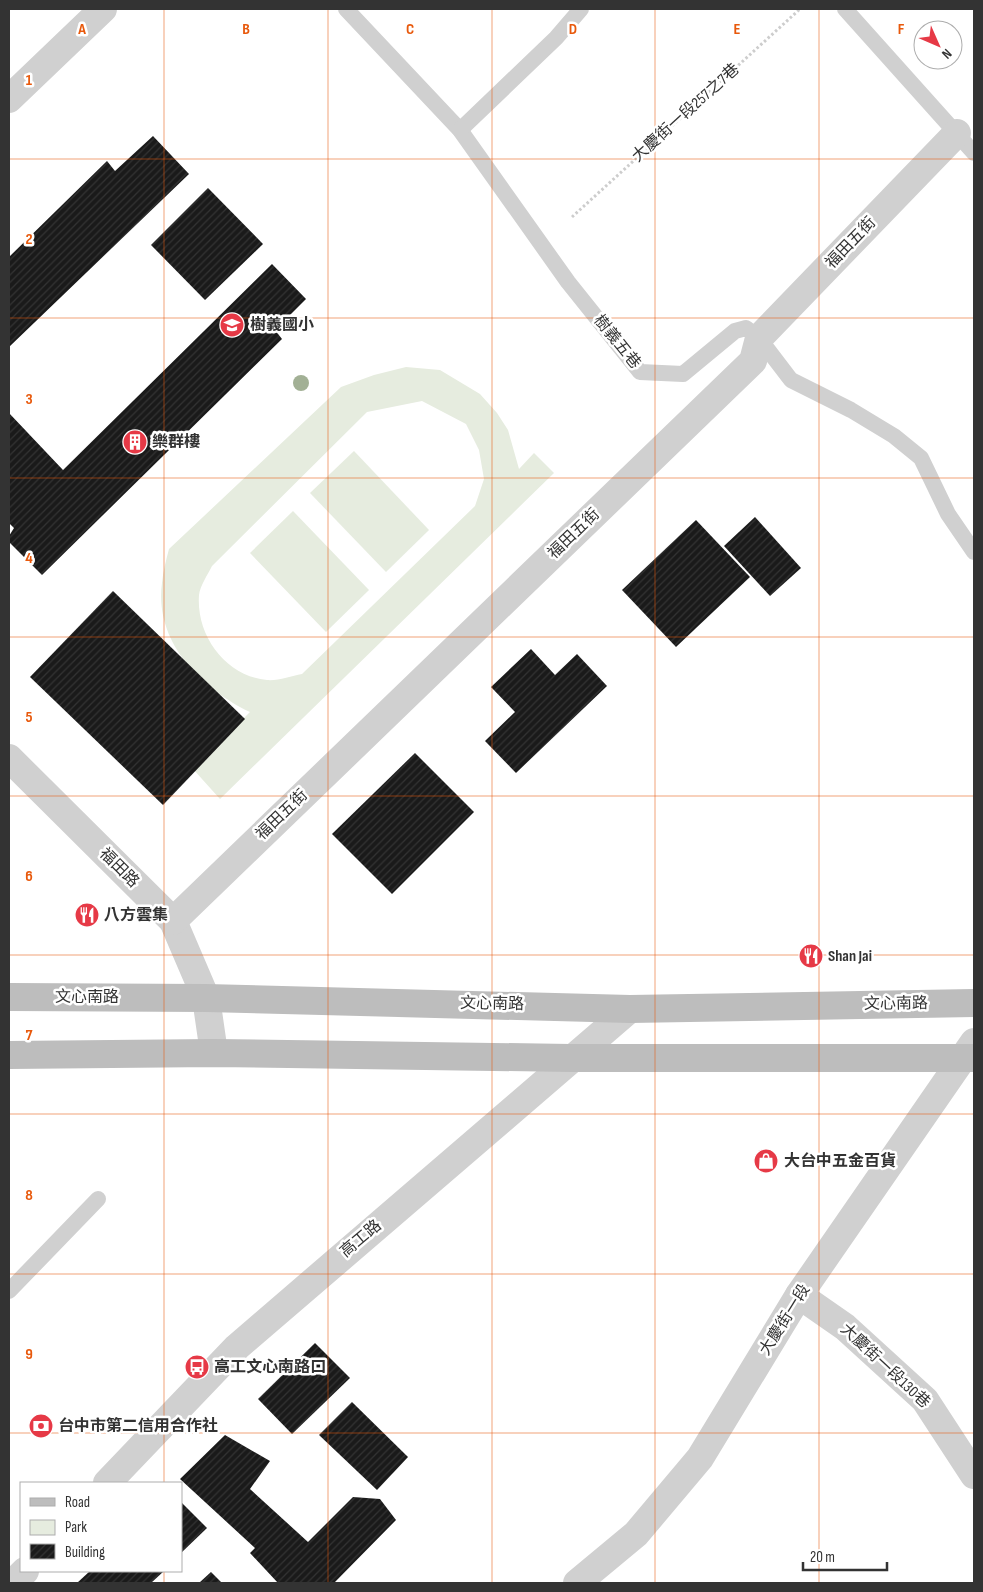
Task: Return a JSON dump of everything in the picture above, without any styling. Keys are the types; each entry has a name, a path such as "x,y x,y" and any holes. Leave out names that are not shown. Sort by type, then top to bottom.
{"main road":[{"name":"文心南路","path":"9,997 206,998 630,1009 974,1003"},
{"path":"9,1055 214,1053 571,1058 971,1053"}],"street":[{"path":"9,99 103,9"},
{"name":"福田五街","path":"173,921 753,360 759,338 966,143"},
{"name":"福田路","path":"9,758 173,921 206,998 214,1053"},
{"name":"高工路","path":"108,1482 237,1346 630,1009"},
{"name":"大慶街一段","path":"578,1583 636,1534 700,1458 799,1295 971,1053"},
{"name":"大慶街一段130巷","path":"799,1295 845,1327 925,1400 974,1475"},
{"path":"13,1583 24,1572"}],"lane":[{"name":"樹義五巷","path":"346,9 460,130 568,282 640,372 683,374 735,331 746,328 759,338"},
{"path":"460,130 556,38 581,9"},
{"path":"855,12 966,143"},
{"path":"759,338 791,380 851,410 894,436 921,458 948,514 974,552"},
{"path":"9,1291 98,1199"}],"path":[{"name":"大慶街一段257之7巷","path":"572,217 800,9"}],"green space":[{"path":"406,367 440,370 480,394 497,413 508,430 519,469 534,453 554,473 220,799 193,769 250,712 214,690 185,661 173,643 165,625 161,604 162,579 169,549 341,387 374,375","holes":["422,401 466,424 479,450 484,479 475,506 302,674 267,680 252,677 239,671 227,662 208,639 199,610 199,595 202,584 212,566 367,412"]},
{"path":"354,451 429,530 386,572 310,493"},
{"path":"293,511 369,590 326,632 250,553"}],"building":[{"path":"153,136 189,174 9,347 9,257 107,161 115,171"},
{"path":"208,188 263,244 205,300 151,245"},
{"name":"樂群樓","path":"272,264 306,299 275,330 282,339 42,575 9,542 9,536 14,528 9,523 9,413 63,470"},
{"path":"755,517 801,568 770,596 724,546"},
{"path":"696,520 750,577 676,647 622,590"},
{"path":"113,591 245,719 163,805 30,677"},
{"path":"531,649 555,675 577,654 607,686 516,773 485,741 515,712 491,687"},
{"path":"415,753 474,812 392,894 332,834"},
{"path":"315,1343 350,1378 292,1434 258,1399"},
{"path":"352,1402 408,1457 377,1490 319,1435"},
{"path":"225,1435 270,1461 250,1489 308,1542 353,1497 380,1499 396,1520 334,1583 278,1583 250,1553 255,1548 180,1479"},
{"path":"182,1503 207,1528 182,1552"},
{"path":"89,1572 163,1572 151,1583 77,1583"},
{"path":"211,1572 222,1583 199,1583"}],"place":[{"name":"樹義國小","path":"232,325"},
{"name":"樂群樓","path":"135,442"},
{"name":"八方雲集","path":"87,915"},
{"name":"Shan Jai","path":"811,956"},
{"name":"大台中五金百貨","path":"766,1161"},
{"name":"高工文心南路口","path":"197,1367"},
{"name":"台中市第二信用合作社","path":"41,1426"}]}
